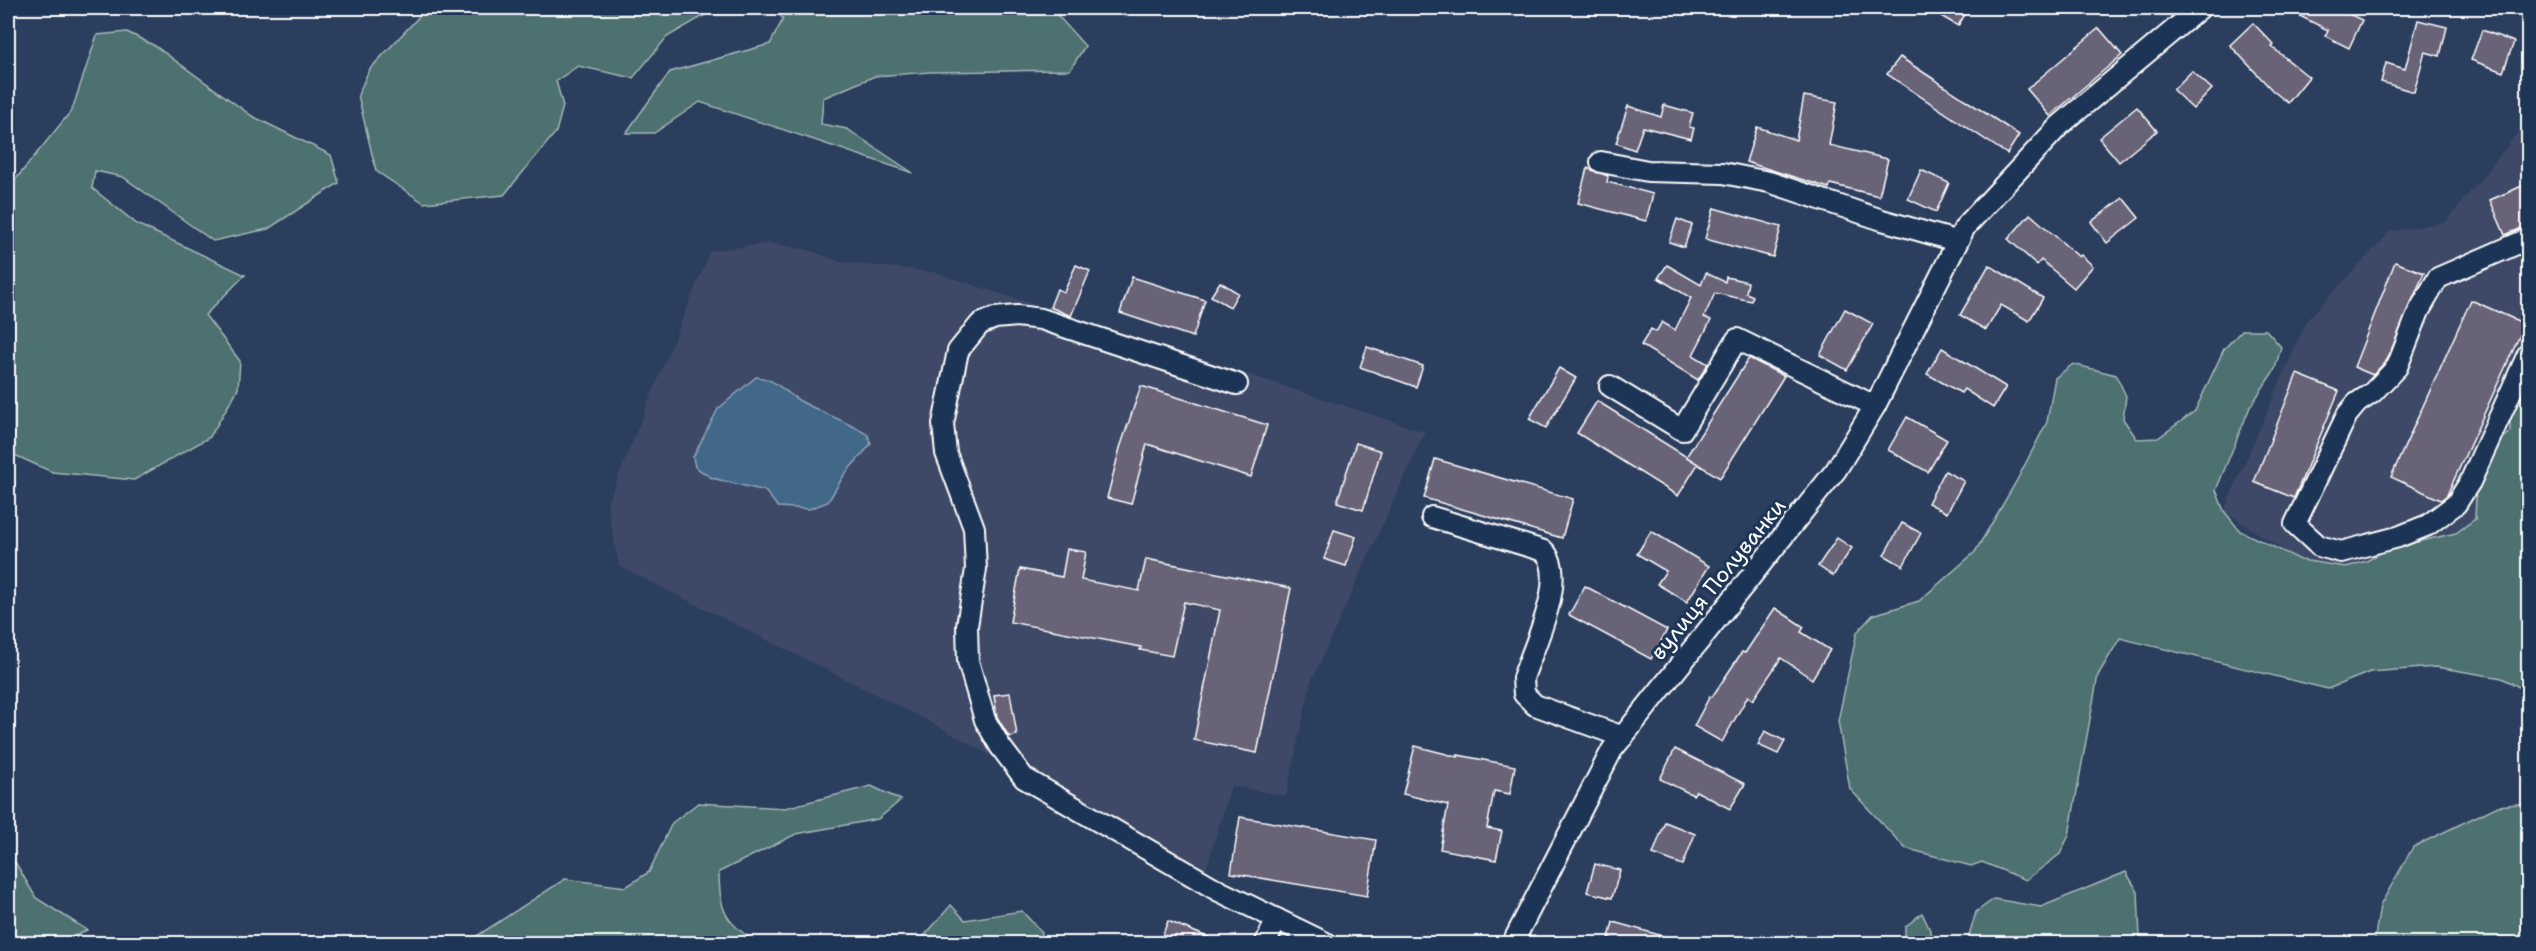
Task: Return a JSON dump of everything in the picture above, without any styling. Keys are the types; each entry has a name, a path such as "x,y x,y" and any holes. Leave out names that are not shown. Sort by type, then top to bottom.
{"street":[{"name":"вулиця Полуванки","path":"1512,944 1612,750 1836,470 1875,406 1965,227 2059,126 2200,8"},
{"path":"1601,162 1648,171 1723,173 1769,182 1893,224 1956,241"},
{"path":"2529,239 2438,278 2419,310 2397,367 2347,415 2295,524 2319,546 2341,552 2398,537 2428,525 2456,504 2470,482 2529,354"},
{"path":"1237,384 1041,319 1017,316 994,318 980,324 958,351 942,424 946,453 974,528 975,569 967,626 968,661 985,720 1000,746 1024,778 1219,891 1328,944"},
{"path":"1610,386 1682,430 1737,339 1875,406"},
{"path":"1432,518 1544,550 1550,557 1554,584 1523,678 1524,694 1535,705 1623,738"},
{"path":"1265,944 1277,919"}],"shaded area":[{"path":"2528,120 2528,549 2370,578 2291,555 2224,511 2307,320 2391,231 2446,222"},
{"path":"770,243 808,250 841,262 934,272 1425,432 1311,682 1286,796 1231,786 1205,873 919,716 619,566 607,504 710,251"},
{"path":"756,377 769,380 800,401 868,435 871,444 844,475 828,502 809,509 778,507 765,491 712,478 695,467 693,457 718,409"}],"green space":[{"path":"427,8 717,8 667,37 633,78 578,66 556,81 563,106 556,132 504,195 424,203 376,171 358,95 369,70"},
{"path":"774,8 1051,8 1085,46 1070,70 930,72 875,76 823,98 821,124 847,129 913,173 700,102 654,133 626,133 670,72 770,44 783,19"},
{"path":"127,32 155,46 252,116 331,155 339,183 268,229 213,241 123,177 95,171 92,188 137,224 245,275 205,315 240,361 238,389 210,437 134,480 52,472 8,452 8,195 16,179 72,110 97,35"},
{"path":"2242,330 2266,330 2281,347 2275,369 2250,407 2216,490 2224,511 2240,531 2301,560 2346,567 2367,561 2386,549 2456,533 2475,519 2476,497 2466,478 2474,458 2510,432 2510,389 2528,367 2528,700 2523,689 2502,678 2436,667 2370,672 2328,689 2120,638 2098,675 2069,835 2060,854 2026,880 1982,862 1971,866 1905,848 1850,789 1838,721 1857,632 1873,615 1919,601 1975,552 2016,482 2047,422 2055,378 2073,364 2116,375 2126,396 2123,419 2137,439 2158,438 2195,411 2224,349"},
{"path":"871,786 901,800 878,819 796,834 719,872 720,896 726,914 738,929 758,943 466,943 565,879 626,887 649,872 672,823 698,803 785,808"},
{"path":"2528,803 2528,943 2374,943 2380,906 2413,847 2498,806"},
{"path":"8,850 36,898 87,930 62,943 8,943"},
{"path":"2126,872 2138,892 2140,937 2143,943 1967,943 1976,912 1994,899 2041,907"},
{"path":"951,905 965,920 1022,911 1042,933 1039,943 918,943"},
{"path":"1922,913 1936,943 1905,943 1905,927"}],"building":[{"path":"1927,8 1969,8 1958,26"},
{"path":"2284,8 2336,8 2362,20 2349,48 2325,36 2328,30"},
{"path":"2418,20 2447,27 2440,56 2425,52 2414,92 2381,82 2386,63 2405,69"},
{"path":"2253,23 2274,45 2272,47 2309,77 2288,103 2272,90 2230,45"},
{"path":"2099,28 2122,55 2050,116 2027,89"},
{"path":"2482,30 2514,42 2503,72 2471,60"},
{"path":"1900,57 2019,135 2007,154 1887,74"},
{"path":"2192,71 2212,89 2193,109 2173,90"},
{"path":"1804,96 1837,102 1829,145 1888,159 1879,196 1830,184 1829,188 1746,162 1757,127 1796,140"},
{"path":"1664,105 1693,113 1689,127 1694,128 1691,139 1643,127 1635,150 1616,143 1628,106 1661,117"},
{"path":"2137,107 2157,131 2119,162 2099,138"},
{"path":"1587,168 1608,176 1607,182 1653,194 1646,221 1578,203"},
{"path":"1921,170 1949,183 1936,212 1908,199"},
{"path":"2529,183 2529,225 2505,235 2490,200"},
{"path":"2123,198 2139,218 2107,243 2091,222"},
{"path":"1714,208 1781,227 1773,257 1705,239"},
{"path":"2030,214 2079,257 2081,255 2093,266 2074,288 2041,260 2037,265 2008,239"},
{"path":"1677,219 1692,225 1684,247 1669,242"},
{"path":"2395,262 2424,273 2387,360 2373,375 2354,367"},
{"path":"1076,265 1090,271 1071,316 1050,307 1057,289 1064,292"},
{"path":"1667,265 1701,285 1706,273 1725,282 1726,277 1748,282 1746,293 1753,296 1751,301 1715,293 1704,317 1711,320 1693,355 1708,364 1698,380 1641,345 1651,329 1656,332 1662,322 1675,330 1691,298 1658,278"},
{"path":"1989,265 2043,298 2029,321 2001,305 1986,330 1960,315"},
{"path":"1132,277 1205,300 1193,337 1120,313"},
{"path":"1220,282 1238,293 1230,307 1211,296"},
{"path":"2471,300 2525,324 2447,495 2441,500 2391,477"},
{"path":"1845,309 1873,324 1847,370 1820,355"},
{"path":"1367,347 1423,366 1416,387 1360,367"},
{"path":"1942,348 2006,387 1993,408 1964,389 1961,393 1927,374"},
{"path":"1749,358 1784,376 1720,478 1686,457"},
{"path":"1559,368 1576,378 1546,428 1529,419"},
{"path":"2297,374 2339,391 2294,498 2254,482"},
{"path":"1141,386 1267,425 1251,477 1147,444 1131,504 1107,498 1120,448"},
{"path":"1597,401 1698,464 1678,496 1577,433"},
{"path":"1907,417 1947,440 1928,472 1888,450"},
{"path":"1356,443 1381,451 1363,510 1337,502"},
{"path":"1435,459 1573,499 1562,538 1424,498"},
{"path":"1945,471 1964,481 1947,513 1928,503"},
{"path":"1902,523 1921,533 1903,566 1884,555"},
{"path":"1334,530 1356,537 1346,566 1324,559"},
{"path":"1651,531 1709,566 1687,602 1657,584 1666,571 1637,554"},
{"path":"1837,538 1852,548 1833,576 1818,566"},
{"path":"1067,549 1086,552 1081,580 1139,591 1146,559 1291,588 1257,753 1194,740 1220,610 1184,602 1172,656 1140,650 1141,647 1010,622 1020,569 1062,577"},
{"path":"1585,586 1667,630 1651,659 1569,615"},
{"path":"1775,608 1804,627 1801,632 1830,650 1812,679 1781,658 1753,700 1748,696 1722,742 1694,726 1710,696 1712,697 1742,652 1745,653"},
{"path":"1010,693 1017,735 1009,737 997,717 994,695"},
{"path":"1765,731 1785,741 1778,754 1758,745"},
{"path":"1415,746 1458,757 1458,755 1515,766 1510,794 1494,791 1487,828 1502,831 1496,860 1440,849 1448,805 1403,794"},
{"path":"1675,749 1745,784 1730,809 1696,791 1693,795 1660,779"},
{"path":"1240,817 1376,840 1367,896 1231,873"},
{"path":"1665,822 1695,834 1683,865 1653,854"},
{"path":"1595,864 1620,870 1612,898 1587,892"},
{"path":"1168,921 1222,943 1222,944 1159,944"},
{"path":"1613,922 1674,939 1674,944 1628,944 1609,938"}]}
